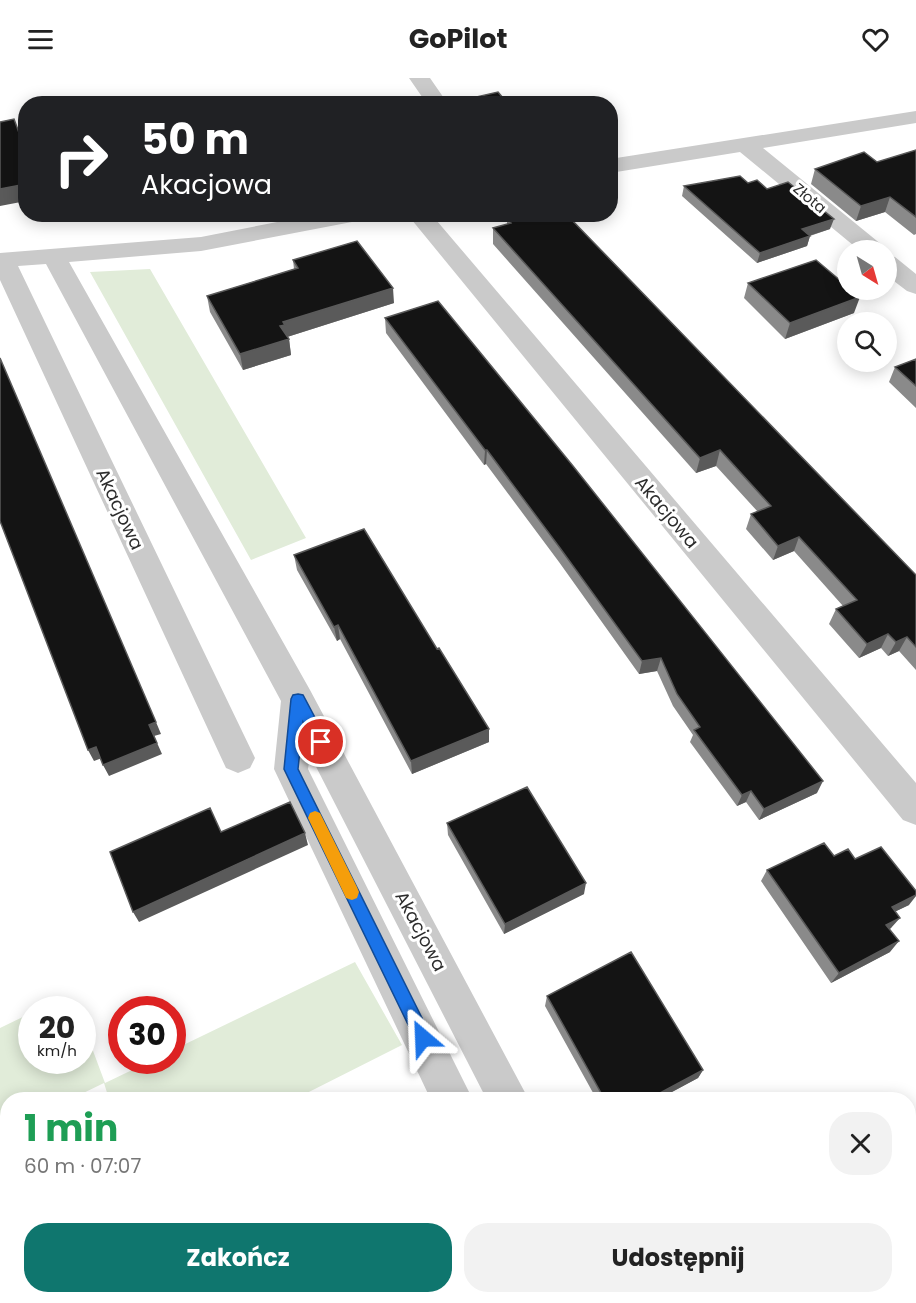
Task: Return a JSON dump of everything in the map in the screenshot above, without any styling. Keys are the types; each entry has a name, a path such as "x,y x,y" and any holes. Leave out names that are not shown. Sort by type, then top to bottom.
{"street":[{"path":"419,78 432,96"},
{"path":"618,165 747,146 916,117"},
{"name":"Złota","path":"747,146 861,240"},
{"name":"Akacjowa","path":"238,758 2,260 201,244 315,222"},
{"name":"Akacjowa","path":"425,222 916,809"},
{"name":"Akacjowa","path":"54,255 65,279 298,699 505,1092"},
{"path":"897,271 916,286"},
{"path":"298,699 291,769 449,1092"}],"green space":[{"path":"150,269 306,538 251,560 90,272"},
{"path":"355,962 402,1045 309,1092 107,1092 104,1083 85,1092 0,1092 0,1028 18,1019 18,1074 96,1074 96,1059 105,1083 124,1074 186,1074 186,1044"}],"building":[{"path":"498,92 501,96 481,96"},
{"path":"14,119 18,130 18,186 0,189 0,122"},
{"path":"916,150 916,217 890,197 861,206 815,169 864,152 877,162"},
{"path":"740,176 748,183 757,180 767,189 788,182 834,219 802,229 810,236 760,253 684,186"},
{"path":"574,222 916,575 916,647 907,637 896,642 888,634 867,644 836,609 857,600 799,537 778,546 751,514 771,506 720,450 700,458 493,228 511,223"},
{"path":"357,241 393,288 283,322 285,325 280,326 289,339 240,354 207,296 298,268 293,260"},
{"path":"816,260 837,278 837,300 852,300 790,323 748,283"},
{"path":"438,301 573,466 823,781 764,809 751,791 742,795 694,730 700,727 677,694 661,658 642,661 487,450 385,318"},
{"path":"0,358 156,722 149,725 157,743 103,765 96,747 88,750 0,521"},
{"path":"916,359 916,386 897,369 897,366"},
{"path":"364,529 489,729 411,761 338,625 334,627 294,555"},
{"path":"527,787 586,883 505,924 447,823"},
{"path":"290,802 305,833 133,912 110,852 210,808 221,832"},
{"path":"824,843 834,856 848,849 855,859 881,847 916,891 916,895 892,907 900,918 886,925 899,941 839,973 767,870"},
{"path":"631,952 703,1070 662,1092 601,1092 547,996"}],"slow traffic":[{"path":"315,818 352,892"}],"route":[{"path":"321,742 298,699 291,769 423,1038"}]}
